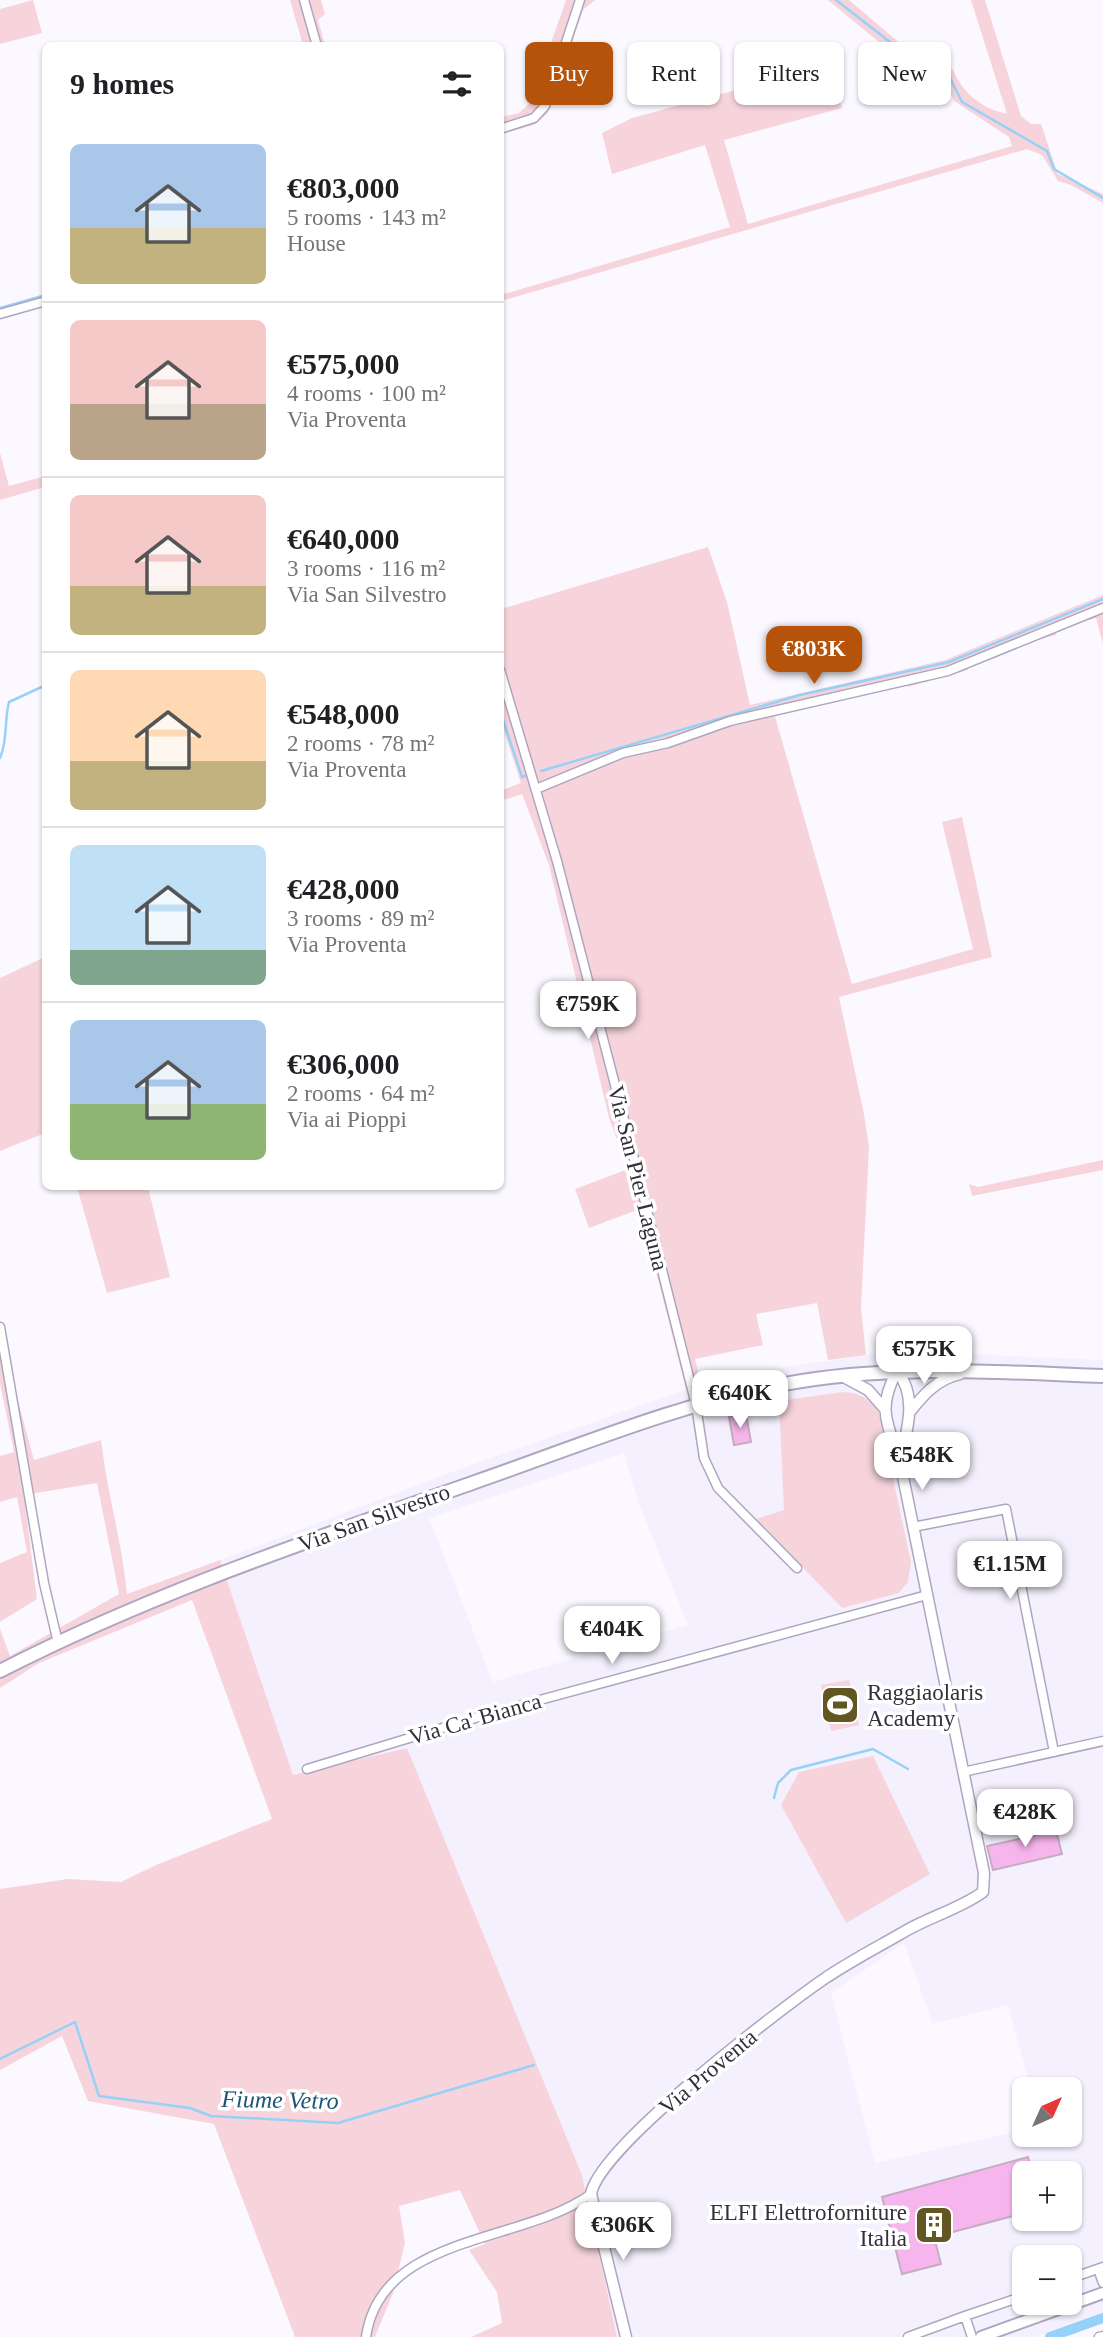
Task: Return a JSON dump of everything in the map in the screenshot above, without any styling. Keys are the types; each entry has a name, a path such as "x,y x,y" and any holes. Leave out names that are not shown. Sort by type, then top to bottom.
{"main road":[{"name":"Via San Silvestro","path":"0,1671 165,1595 334,1532 696,1405 785,1384 897,1371 1103,1376"},
{"path":"981,2337 1103,2293"}],"street":[{"path":"304,0 316,42"},
{"path":"504,128 534,118 545,106 580,0"},
{"path":"0,314 42,302"},
{"path":"536,789 623,753 668,743 730,721 948,671 1103,607"},
{"name":"Via San Pier Laguna","path":"504,683 536,789 696,1405"},
{"path":"0,1327 44,1583 58,1643"},
{"path":"885,1408 885,1397 897,1371"},
{"name":"Via Proventa","path":"897,1371 910,1392 900,1462"},
{"path":"909,1413 923,1394 937,1383 955,1375 976,1372"},
{"path":"839,1377 848,1378 868,1390 885,1408"},
{"path":"696,1405 704,1458 718,1488 797,1569"},
{"name":"Via Proventa","path":"366,2337 386,2289 399,2275 449,2249 557,2214 591,2194 592,2185 636,2135 697,2077 738,2044 824,1979 907,1930 965,1905 983,1892 984,1873 900,1462 885,1408"},
{"path":"913,1527 1006,1509 1054,1752"},
{"name":"Via Ca' Bianca","path":"307,1769 505,1710 927,1595"},
{"path":"963,1772 1103,1741"},
{"path":"591,2194 626,2337"},
{"path":"1082,2275 1101,2268 1103,2283"},
{"path":"908,2337 1012,2299"},
{"path":"965,2316 972,2337"}],"shaded area":[{"path":"33,0 42,33 0,44 0,9"},
{"path":"290,0 321,0 325,14 318,20 324,42 302,42"},
{"path":"566,0 595,0 583,10 572,42 551,42"},
{"path":"828,0 849,0 898,42 879,42"},
{"path":"971,0 985,0 1021,116 1031,124 1041,124 1058,174 1103,194 1103,203 1071,185 1058,181 1042,155 1027,149 504,300 504,294 730,227 705,145 612,174 602,133 632,118 680,105 720,105 720,94 734,91 734,105 841,105 842,108 724,140 748,224 1012,146 1009,137 954,101 951,95 951,69 974,99 1007,114"},
{"path":"528,105 551,105 548,113 534,125 504,133 504,116 519,113"},
{"path":"0,453 9,486 42,477 42,488 0,500"},
{"path":"708,547 727,602 750,705 945,660 1103,595 1103,644 1096,618 1056,629 1056,635 1009,648 1008,653 967,665 968,670 908,687 907,682 827,703 825,700 774,713 852,984 973,949 942,822 962,817 992,957 839,997 869,1147 861,1308 866,1355 828,1360 817,1303 756,1314 763,1345 695,1359 701,1384 686,1389 640,1209 589,1228 575,1189 628,1169 609,1118 549,865 522,794 504,800 504,789 521,783 504,731 504,608"},
{"path":"42,958 42,1134 0,1151 0,978"},
{"path":"1103,1160 1103,1170 972,1196 969,1184 978,1187"},
{"path":"78,1190 149,1190 170,1277 107,1293"},
{"path":"0,1335 34,1460 101,1440 127,1594 220,1560 293,1775 407,1748 582,2175 617,2337 471,2337 502,2323 497,2292 469,2250 485,2244 460,2190 399,2206 405,2243 393,2293 375,2337 295,2337 214,2124 88,2101 62,2036 0,2070 0,1889 68,1879 121,1882 156,1865 272,1819 192,1600 39,1663 0,1688 0,1629 10,1656 119,1594 97,1483 24,1495 37,1599 0,1622 0,1563 27,1552 17,1497 0,1502 0,1456 14,1452 0,1383"},
{"path":"894,1351 1103,1360 1103,2312 1036,2337 617,2337 582,2175 407,1748 293,1776 220,1560 457,1470 724,1376","holes":["843,1392 858,1393 871,1401 879,1413 911,1562 908,1582 757,1520 784,1510","624,1453 639,1504 688,1625 493,1682 429,1518","904,1943 933,2024 1008,2005 1028,2077 1082,2077 1082,2147 1012,2147 1012,2133 875,2163 831,1993"]},
{"path":"843,1392 864,1397 879,1413 911,1562 908,1582 899,1593 842,1608 756,1519 784,1510 779,1401"},
{"name":"Raggiaolaris Academy","path":"849,1680 859,1725 831,1731 821,1685"},
{"path":"873,1756 930,1874 846,1923 781,1805 799,1772"}],"building":[{"path":"746,1414 751,1442 734,1445 729,1417"},
{"path":"1055,1826 1062,1854 993,1870 987,1846 1037,1835 1036,1831"},
{"name":"ELFI Elettroforniture Italia","path":"1028,2157 1029,2161 1013,2161"},
{"name":"ELFI Elettroforniture Italia","path":"1012,2161 1012,2216 934,2237 941,2264 902,2274 882,2197"}],"waterway":[{"path":"836,0 899,49 947,72 962,102 1047,151 1054,169 1103,198"},
{"path":"0,308 42,296"},
{"path":"541,771 800,695 949,662 1103,599"},
{"path":"0,758 9,702 42,687"},
{"path":"504,723 522,777 525,776"},
{"name":"Fiume Vetro","path":"774,1798 778,1783 791,1770 873,1749 908,1769"},
{"name":"Fiume Vetro","path":"0,2059 75,2022 99,2096 190,2108 211,2116 338,2123 534,2065"},
{"path":"1050,2337 1103,2318"}],"place":[{"name":"Raggiaolaris Academy","path":"840,1705"},
{"name":"ELFI Elettroforniture Italia","path":"934,2225"}]}
